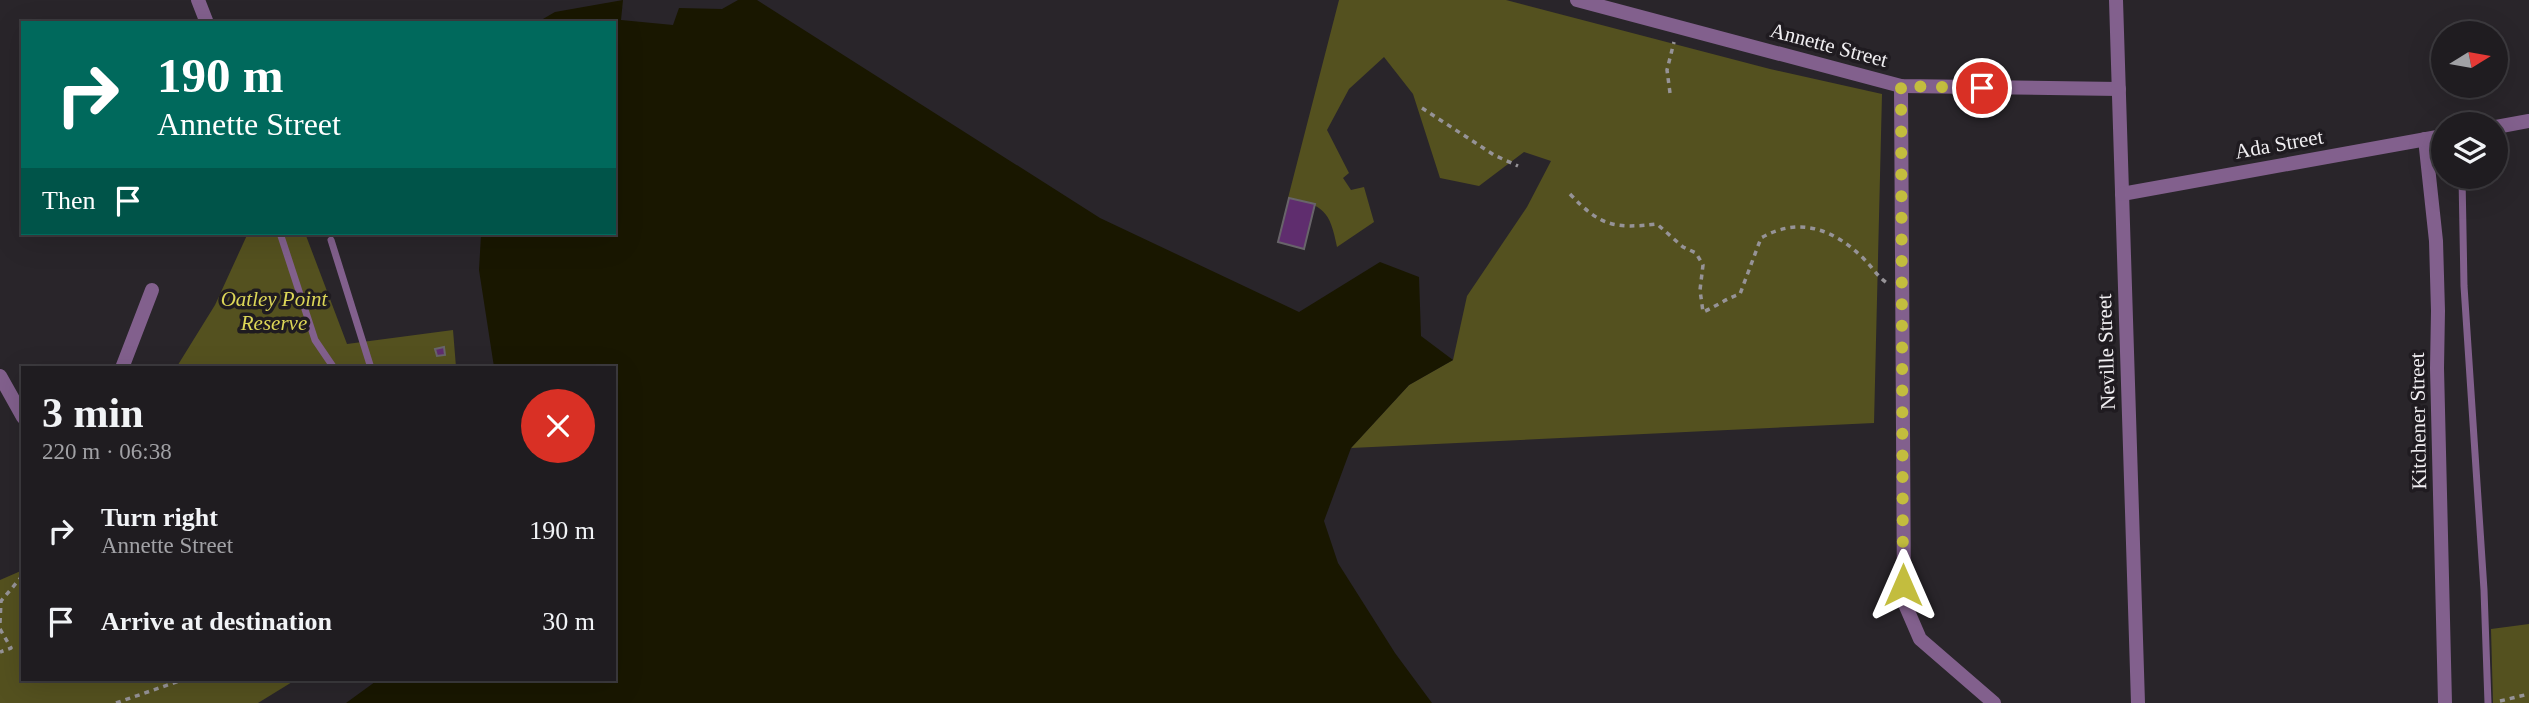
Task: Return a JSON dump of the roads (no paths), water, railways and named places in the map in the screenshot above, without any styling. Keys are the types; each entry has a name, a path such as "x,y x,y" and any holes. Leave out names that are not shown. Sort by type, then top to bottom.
{"street":[{"path":"198,0 206,21"},
{"name":"Annette Street","path":"1577,0 1901,86 2119,89"},
{"name":"Neville Street","path":"2116,0 2138,703"},
{"path":"1901,86 1904,602 1920,639 1994,703"},
{"path":"2508,125 2529,121"},
{"name":"Ada Street","path":"2122,194 2431,138"},
{"name":"Kitchener Street","path":"2425,139 2437,264 2445,703"},
{"path":"123,366 152,290"},
{"path":"0,376 21,413"}],"lane":[{"path":"2462,189 2464,286 2488,703"},
{"path":"281,235 315,340 333,366"},
{"path":"331,240 370,366"}],"park label":[{"name":"Oatley Point Reserve","path":"274,311"}]}
